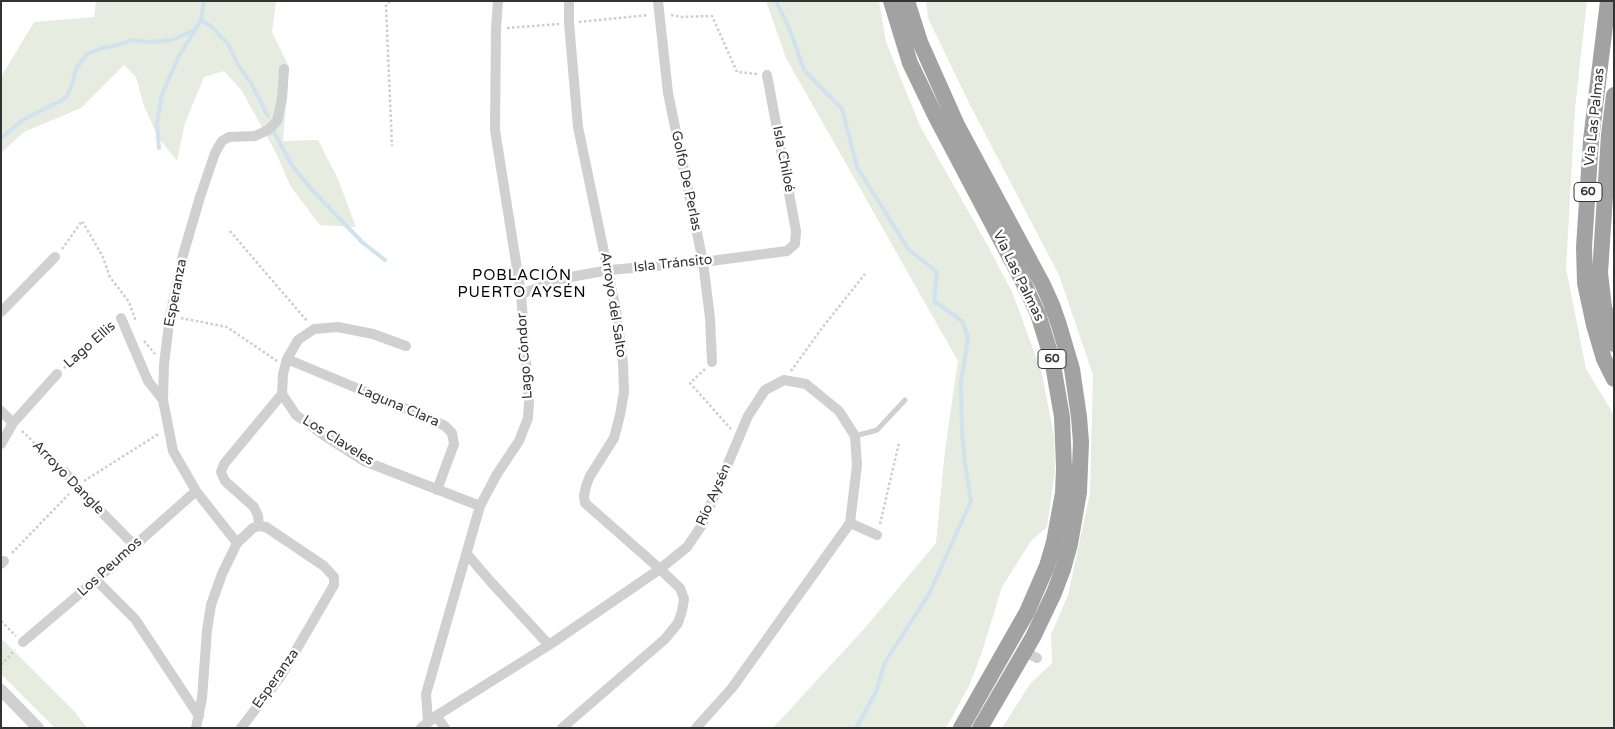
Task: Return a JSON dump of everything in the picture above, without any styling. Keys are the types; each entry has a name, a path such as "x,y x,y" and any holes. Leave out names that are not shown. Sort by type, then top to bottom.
{"highway":[{"name":"Vía Las Palmas","path":"891,1 910,63 940,126 1038,314 1052,359 1062,417 1063,493 1054,542 1047,566 1027,612 961,728"},
{"name":"Vía Las Palmas","path":"907,1 920,42 957,124 1046,292 1066,346 1076,392 1079,417 1081,459 1079,492 1070,544 1031,655 980,728"},
{"name":"Vía Las Palmas","path":"1608,1 1591,140 1584,247 1585,283 1594,325 1604,359 1614,379"},
{"name":"Vía Las Palmas","path":"1614,95 1608,145 1600,273 1604,307 1614,344"}],"street":[{"name":"Lago Cóndor","path":"428,722 426,694 480,506 497,474 519,441 528,418 529,402 521,294 496,130 496,29 498,1"},
{"name":"Arroyo del Salto","path":"569,1 569,23 578,127 616,310 624,392 614,438 590,476 584,496 585,503 660,568"},
{"name":"Golfo De Perlas","path":"658,1 668,93 703,262 710,318 712,362"},
{"name":"Esperanza","path":"237,543 196,491 173,451 163,400 164,364 170,316 183,256 215,153 222,140 229,137 254,136 268,130 277,121 282,99 284,69"},
{"name":"Isla Chiloé","path":"767,75 796,231 795,244"},
{"name":"Isla Tránsito","path":"521,294 565,278 609,270 703,262 787,251 795,244"},
{"path":"1,312 55,257"},
{"name":"Lago Ellis","path":"121,318 148,381 163,400"},
{"path":"197,723 202,698 207,630 211,605 222,574 237,543 253,528 259,526 258,516 254,507 225,480 221,472 224,464 282,394 282,374 286,363 298,340 314,329 338,327 373,334 406,346"},
{"name":"Laguna Clara","path":"286,363 445,426 452,433 454,444 436,490"},
{"name":"Lago Ellis","path":"1,444 14,423 57,374"},
{"path":"696,728 732,688 850,523 857,464 855,436 838,411 806,384 784,380"},
{"name":"Río Aysén","path":"428,722 549,645 687,547 702,525 748,416 765,390 784,380"},
{"name":"Los Claveles","path":"282,394 296,415 364,461 480,506"},
{"path":"1,411 14,423"},
{"name":"Arroyo Dangle","path":"65,472 76,486 134,545"},
{"name":"Los Peumos","path":"23,642 196,491"},
{"path":"850,523 877,535"},
{"name":"Esperanza","path":"241,728 281,676 330,595 334,585 334,577 324,566 266,527 259,526"},
{"path":"467,554 549,645"},
{"path":"562,728 665,639 678,623 684,599 680,588 660,568"},
{"path":"96,580 135,619 197,723"},
{"path":"1,690 38,728"},
{"path":"428,722 445,728"}],"lane":[{"path":"855,436 877,430 905,400"}],"path":[{"path":"390,1 386,6 392,146"},
{"path":"658,14 682,17 712,16 737,72 767,75"},
{"path":"55,257 82,221 102,255 110,276 129,302 138,325"},
{"path":"230,231 314,329"},
{"path":"784,380 865,274"},
{"path":"170,316 226,328 286,363"},
{"name":"Lago Ellis","path":"57,374 121,318"},
{"path":"144,341 164,364"},
{"path":"712,362 690,383 739,437"},
{"name":"Arroyo Dangle","path":"14,423 65,472"},
{"path":"877,535 899,443"}],"shaded area":[{"path":"96,1 276,1 272,32 289,67 283,141 318,140 338,179 356,227 320,225 291,187 276,153 242,91 224,71 204,77 185,123 177,161 158,137 144,106 136,77 124,65 81,108 24,132 1,153 1,77 34,22 94,17"},
{"path":"766,1 879,1 886,42 920,126 1013,294 1042,374 1054,437 1055,471 1047,527 1031,541 1002,587 981,655 969,686 946,728 773,728 864,629 936,543 945,450 958,361 786,58"},
{"path":"926,1 1587,1 1575,108 1566,268 1586,369 1614,415 1614,728 1002,728 1030,684 1052,663 1051,635 1068,595 1090,493 1093,375 1059,275 970,105 928,18"},
{"path":"1,638 74,711 87,728 55,728 1,674"}],"waterway":[{"path":"159,148 157,123 162,94 179,56 201,20 204,1"},
{"path":"776,1 790,30 804,70 842,109 857,167 909,250 937,272 934,301 962,321 968,337 961,383 962,433 971,501 929,594 885,662 876,692 856,728"},
{"path":"201,20 212,27 228,44 268,116"},
{"path":"1,138 23,120 67,96 76,69 87,54 131,40 150,42 172,40 195,30"},
{"path":"274,132 291,164 312,190 362,242 385,260"}],"district":[{"name":"POBLACIÓN PUERTO AYSÉN","path":"522,284"}]}
